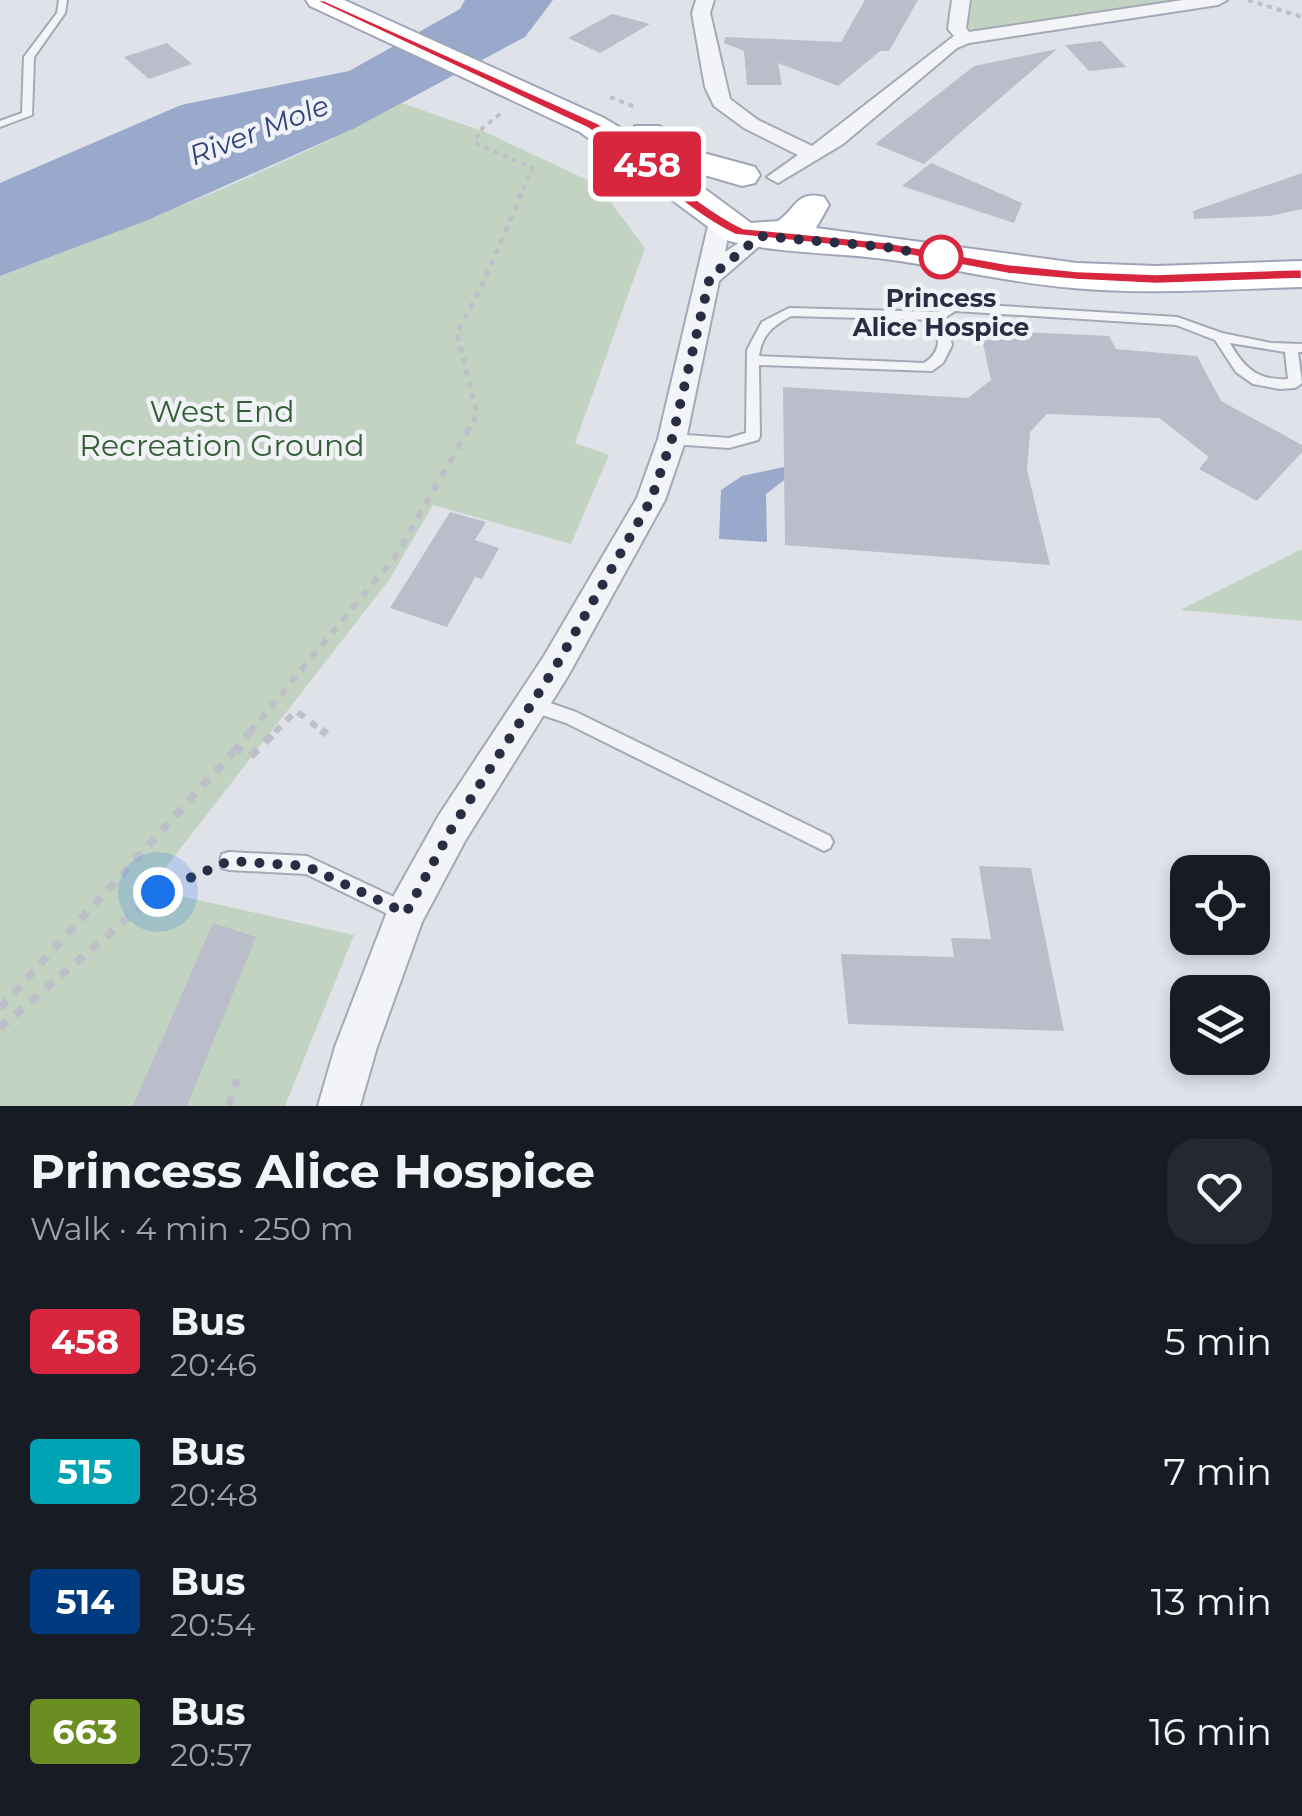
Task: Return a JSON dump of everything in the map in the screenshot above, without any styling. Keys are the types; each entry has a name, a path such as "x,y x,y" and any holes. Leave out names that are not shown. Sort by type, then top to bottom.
{"main road":[{"path":"320,0 376,13 481,65 611,136 715,217 766,236 886,247 1008,269 1077,276 1156,279 1302,274"},
{"path":"481,65 632,124 684,158 800,187 811,206 840,228 886,247"},
{"path":"715,217 709,199 714,189 760,176"},
{"path":"766,236 786,233 807,218 811,206"}],"street":[{"path":"705,0 701,13 714,87 721,102 751,124 812,154"},
{"path":"960,0 957,29 964,38"},
{"path":"760,176 836,140 951,44 964,38 1218,0"},
{"path":"340,1106 356,1047 406,913 452,828 651,500 672,439 710,277 715,217"},
{"path":"710,277 766,236"}],"lane":[{"path":"0,124 27,115 29,58 60,13 63,0"},
{"path":"672,439 730,443 753,436 754,350 766,325 789,312 940,316 952,308 1176,321 1220,337 1296,348 1295,383 1270,387 1236,369 1220,337"},
{"path":"754,360 927,368 938,360 946,345 940,316"},
{"path":"530,704 570,717 824,842"},
{"path":"229,861 306,866 406,913"}],"path":[{"path":"1248,0 1302,17"},
{"path":"0,1008 237,748 395,556 477,414 458,334 483,289 532,168 475,143 480,130"},
{"path":"237,748 250,757 296,711 328,734"},
{"path":"0,1028 158,892 229,861"},
{"path":"228,1106 237,1080"}],"green space":[{"path":"973,0 1201,0 973,32 967,25"},
{"name":"West End Recreation Ground","path":"402,103 485,132 598,185 645,248 575,443 609,455 571,544 433,505 389,580 149,889 354,935 285,1106 0,1106 0,276 254,175"},
{"path":"1302,549 1302,621 1180,610"}],"water":[{"name":"River Mole","path":"465,0 553,0 525,37 355,128 148,220 0,276 0,183 181,105 349,71 460,9"},
{"path":"784,467 787,478 766,494 767,542 719,539 721,490 742,476"}],"building":[{"path":"865,0 918,0 889,51 880,51 838,86 778,63 782,85 747,85 744,51 724,43 725,37 841,42"},
{"path":"612,14 650,24 600,53 568,38"},
{"path":"1101,41 1126,67 1089,71 1065,45"},
{"path":"167,43 192,64 149,79 124,57"},
{"path":"1057,49 924,164 875,144 974,66"},
{"path":"931,163 1022,203 1014,223 902,186"},
{"path":"1302,173 1302,209 1270,216 1194,219 1193,211"},
{"name":"Princess Alice Hospice","path":"980,330 1109,336 1116,349 1197,356 1221,401 1302,445 1302,452 1257,501 1199,469 1209,457 1159,418 1047,414 1030,432 1027,470 1050,565 785,545 783,387 968,398 991,380"},
{"path":"450,512 486,522 475,540 499,548 482,579 475,577 447,627 390,608"},
{"path":"979,866 1031,868 1064,1031 848,1024 841,954 954,957 951,938 991,939"},
{"path":"213,923 256,937 187,1106 133,1106"}],"bus line":[{"name":"458","path":"320,0 592,125 627,147 720,222 740,232 886,247 1008,269 1077,276 1156,279 1302,274"}],"place":[{"name":"Princess Alice Hospice","path":"941,257"}],"route":[{"path":"158,892 229,861 306,866 406,913 452,828 556,666 651,500 672,439 710,277 760,236 886,247 950,259 941,257"}]}
